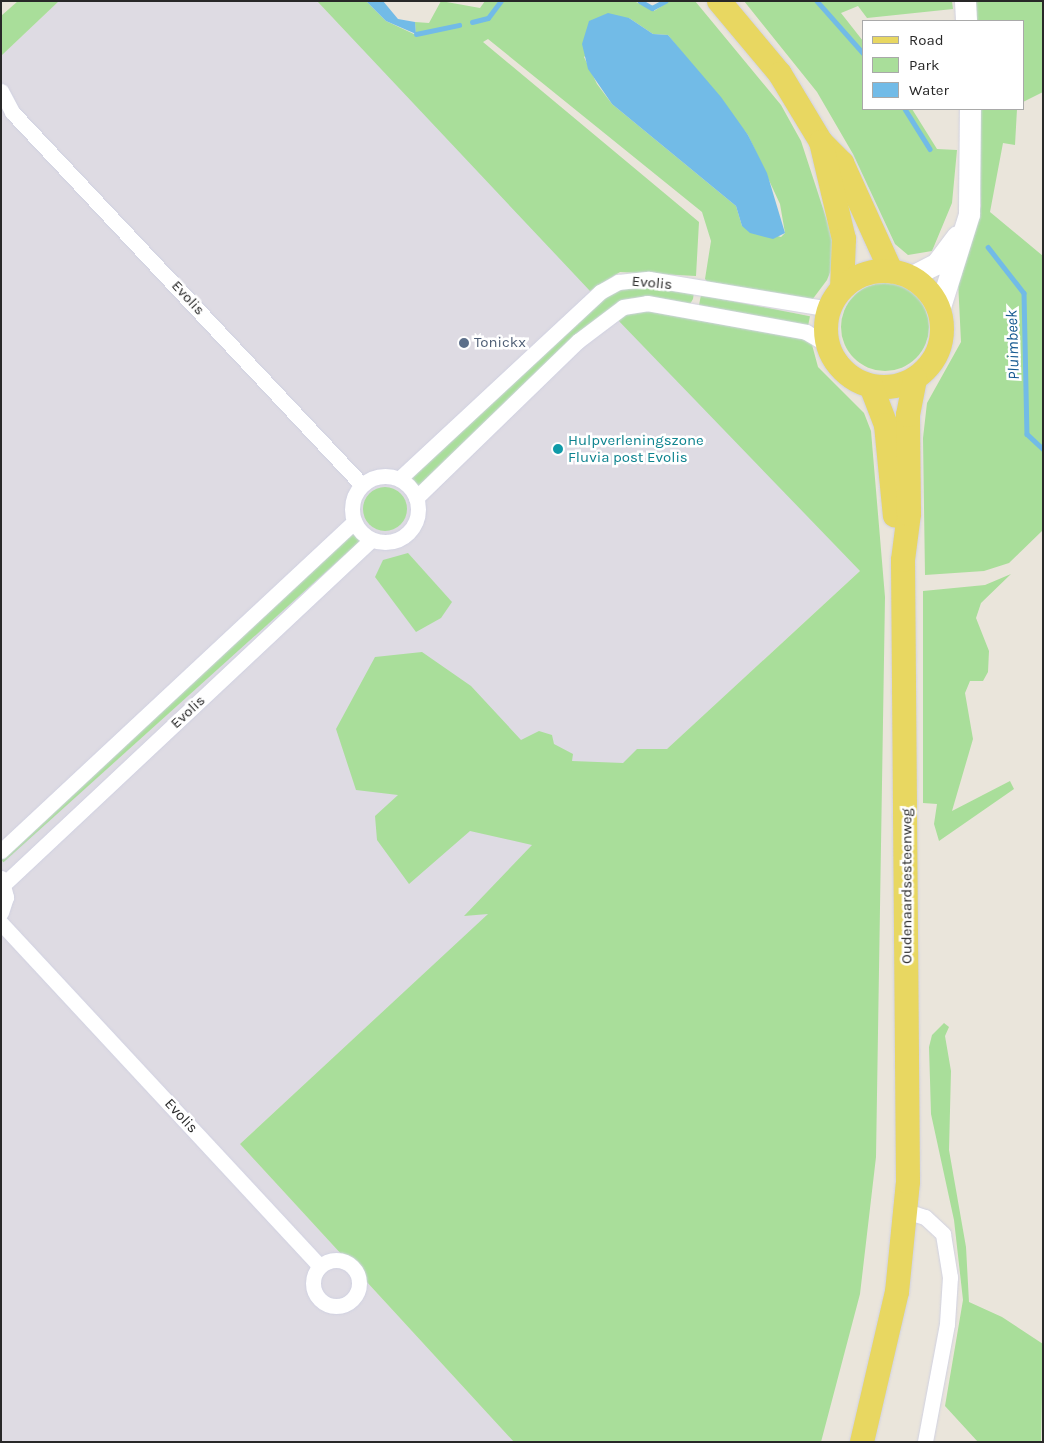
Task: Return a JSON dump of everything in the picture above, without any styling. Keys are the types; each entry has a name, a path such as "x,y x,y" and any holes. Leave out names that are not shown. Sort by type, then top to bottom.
{"main road":[{"path":"719,1 780,74 821,142 842,163 900,274 931,295 939,310"},
{"path":"964,1 966,20"},
{"path":"821,142 844,239 842,288 830,309 828,345 844,372 872,386 901,385 915,379 938,349 939,310 969,214 970,110"},
{"path":"842,288 864,274 900,274 944,255 969,214"},
{"name":"Oudenaardsesteenweg","path":"903,560 909,514 908,416 915,379"},
{"name":"Oudenaardsesteenweg","path":"853,1442 864,1432 890,1335 906,1211 910,1113 903,560 886,425 872,386"}],"street":[{"name":"Evolis","path":"1,91 7,109 362,485"},
{"name":"Evolis","path":"399,479 600,292 618,282 649,279 830,309"},
{"name":"Evolis","path":"416,498 578,341 623,307 647,303 806,332 828,345"},
{"path":"376,477 399,479 416,498 417,517 408,533 390,542 371,540 354,522 352,502 362,485 376,477"},
{"name":"Evolis","path":"1,851 354,522"},
{"name":"Evolis","path":"3,881 371,540"},
{"path":"1,912 3,881"},
{"name":"Evolis","path":"1,923 320,1266"},
{"path":"906,1211 925,1217 943,1234 950,1277 947,1324 925,1442"}],"shaded area":[{"path":"59,1 317,1 860,571 240,1144 514,1442 1,1442 1,56"}],"green space":[{"path":"18,1 59,1 1,56 1,16"},
{"path":"317,1 366,1 386,21 416,35 415,22 429,23 441,1 480,8 485,1 634,1 654,11 670,1 695,1 781,105 801,141 832,236 833,265 827,280 812,300 709,284 705,279 711,241 702,212 488,39 483,42 699,222 696,276 620,272 590,291","holes":["629,18 653,34 668,35 748,135 780,204 785,233 781,237 742,226 736,206 612,104 597,84 584,57"]},
{"path":"744,1 952,1 953,9 867,18 858,6 841,13 862,40 862,110 913,110 937,149 957,150 952,203 932,251 908,255 895,244 853,154 817,92"},
{"path":"970,1 1043,2 1043,92 1024,102 1024,20 972,20"},
{"path":"976,110 1017,110 1015,145 1003,143 990,212 1043,256 1043,530 1009,563 984,571 925,575 923,438 927,403 961,342 958,281 981,206"},
{"path":"885,283 902,287 916,296 925,310 929,327 925,344 916,358 902,367 885,371 868,367 854,358 845,344 841,327 845,310 854,296 868,287"},
{"path":"653,285 694,292 693,299 690,304 628,299 417,489 407,478 594,303 616,289"},
{"path":"701,295 810,316 808,328 699,307"},
{"path":"628,310 658,310 811,341 818,367 864,413 871,431 885,597 876,1157 860,1294 821,1442 514,1442 240,1144 488,914 464,916 532,845 470,831 409,884 377,840 375,816 398,795 356,790 336,729 375,657 422,652 471,686 521,740 539,731 552,735 554,744 573,754 572,761 623,763 637,749 667,749 860,571 615,317"},
{"path":"381,487 389,487 401,493 407,509 401,525 389,531 381,531 369,525 363,513 363,505 369,493"},
{"path":"353,530 362,540 4,862 1,859 1,847"},
{"path":"408,553 452,602 441,618 416,632 375,577 383,560"},
{"path":"1011,574 981,603 976,618 989,651 988,672 983,681 970,681 965,693 973,739 952,811 1010,781 1014,789 939,841 934,824 937,804 923,803 923,591 985,585"},
{"path":"944,1023 949,1027 945,1036 951,1071 949,1150 966,1247 969,1302 1002,1317 1043,1344 1041,1442 978,1442 945,1406 963,1300 954,1220 931,1114 929,1047 932,1035"}],"water":[{"path":"366,1 383,1 398,19 415,22 416,34 386,21"},
{"path":"608,13 629,18 653,34 668,35 721,97 748,135 767,173 785,233 773,239 750,233 742,226 736,206 612,104 588,69 582,44 589,21"}],"waterway":[{"path":"472,22 488,18 501,1"},
{"name":"Pluimbeek","path":"640,1 652,8 665,1"},
{"name":"Pluimbeek","path":"817,1 862,52"},
{"path":"416,34 459,25"},
{"name":"Pluimbeek","path":"906,110 930,149"},
{"name":"Pluimbeek","path":"988,247 1024,293 1027,434 1043,449"}],"place":[{"name":"Tonickx","path":"464,343"},
{"name":"Hulpverleningszone Fluvia post Evolis","path":"558,449"}]}
